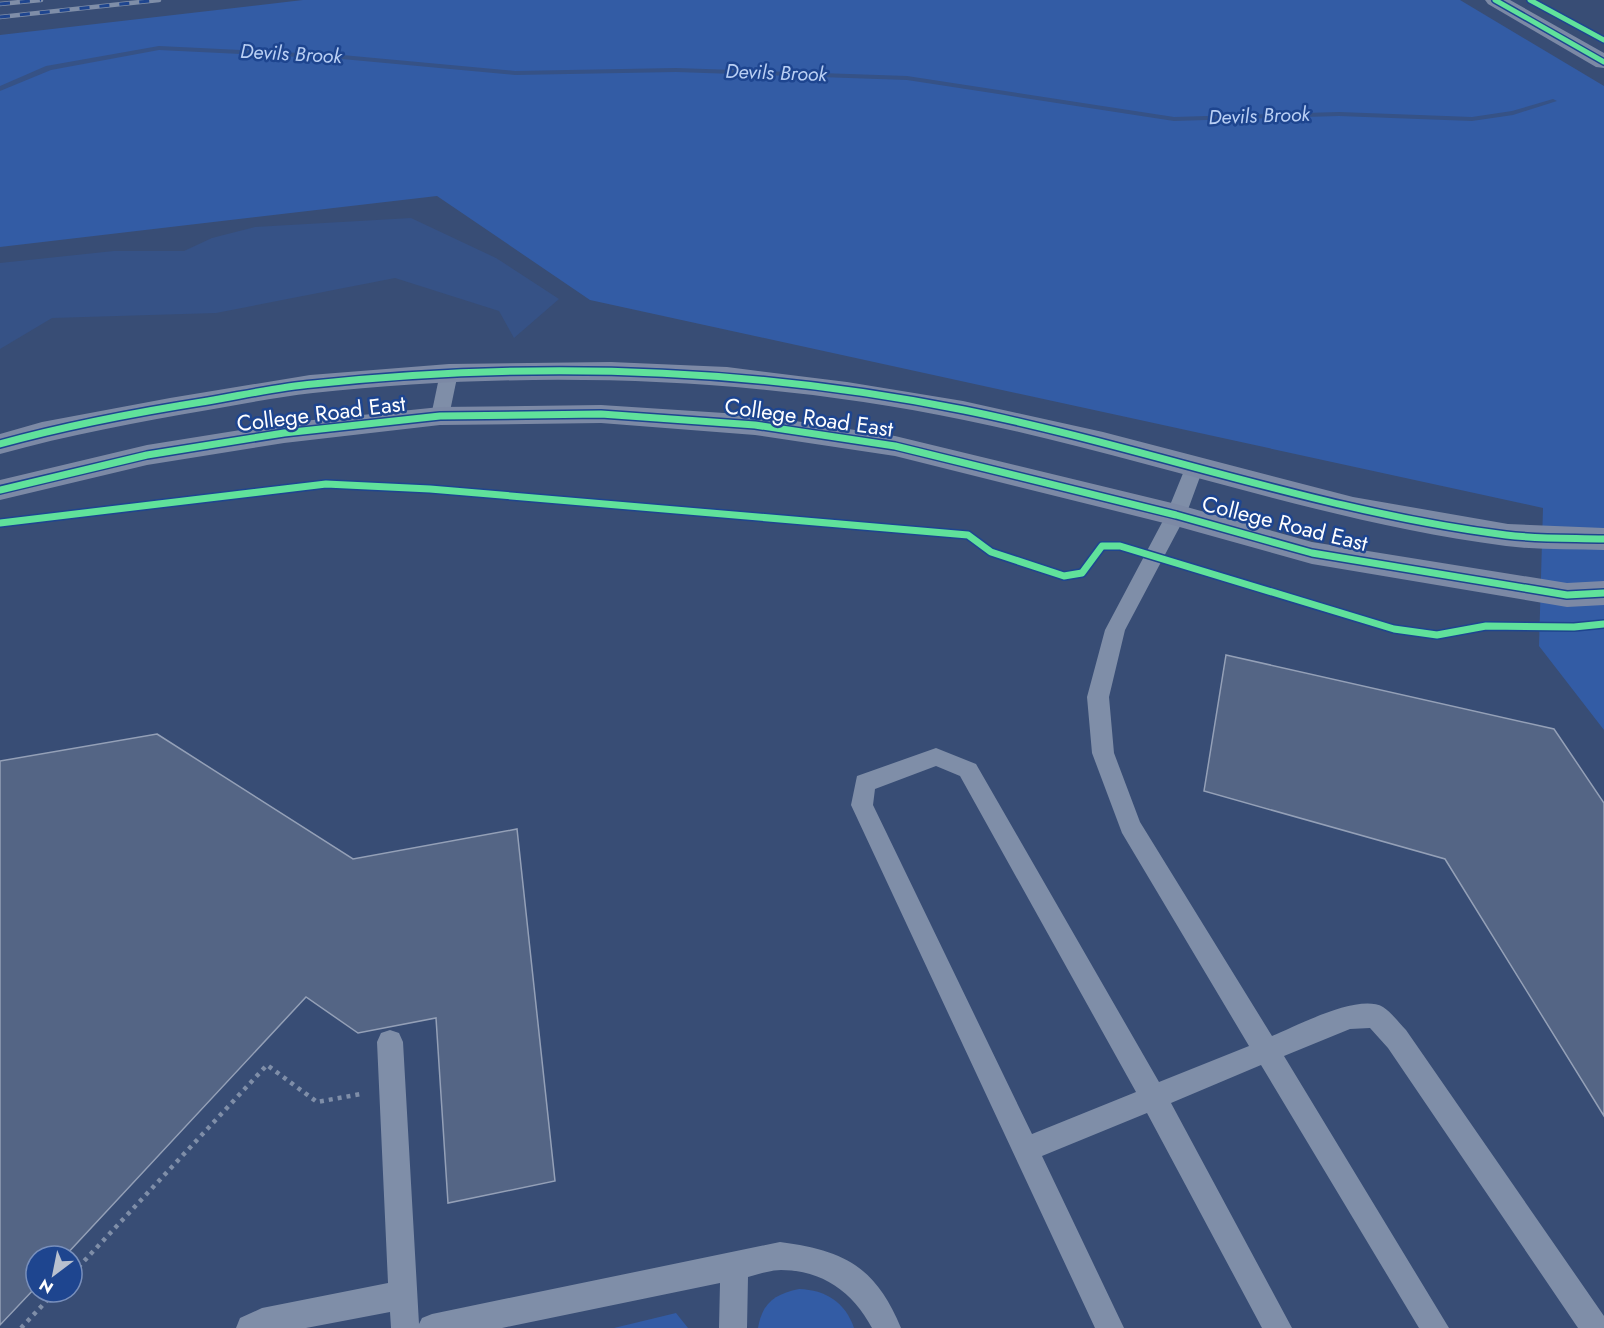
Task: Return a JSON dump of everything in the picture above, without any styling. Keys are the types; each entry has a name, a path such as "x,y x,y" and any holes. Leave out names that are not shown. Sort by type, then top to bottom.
{"street":[{"path":"1495,0 1604,62"},
{"path":"1530,0 1604,40"},
{"name":"College Road East","path":"0,444 42,432 159,409 310,384 449,373 623,371 727,376 847,391 963,410 1103,442 1353,507 1508,535 1604,539"},
{"name":"College Road East","path":"0,490 147,455 284,433 440,416 601,414 755,425 895,446 1176,515 1312,553 1567,594 1604,593"}],"lane":[{"path":"440,416 449,373"},
{"path":"1195,466 1176,515 1115,630 1098,697 1103,753 1130,826 1435,1328"},
{"path":"1110,1328 862,805 865,783 936,757 968,770 1153,1097 1278,1328"},
{"path":"1025,1150 1349,1017 1375,1016 1397,1039 1595,1328"},
{"path":"390,1042 405,1328"},
{"path":"432,1328 780,1257 821,1263 856,1281 881,1313 887,1328"},
{"path":"733,1328 735,1316 734,1266"},
{"path":"250,1328 262,1322 403,1295"}],"path":[{"path":"84,1261 267,1065 317,1102 392,1088"},
{"path":"21,1328 44,1304"}],"shaded area":[{"path":"303,0 1460,0 1604,86 1604,730 1539,646 1543,508 590,300 437,196 0,247 0,35"},
{"path":"411,218 496,258 559,299 514,338 499,311 395,278 216,313 52,318 0,349 0,263 114,251 184,251 212,238 255,227"},
{"path":"799,1289 818,1292 833,1299 840,1304 854,1328 758,1328 763,1312 771,1301"},
{"path":"676,1313 688,1328 614,1328"}],"building":[{"path":"1226,655 1554,729 1604,803 1604,1116 1445,859 1204,791"},
{"path":"157,734 353,859 517,829 555,1181 448,1203 436,1018 358,1033 306,997 76,1244 24,1244 24,1300 0,1325 0,761"}],"waterway":[{"name":"Devils Brook","path":"0,89 49,68 159,48 342,57 515,73 676,70 907,78 1174,119 1339,114 1472,119 1513,113 1553,101"}],"railway":[{"path":"0,4 41,0"},
{"path":"0,17 159,0"}],"cycle path":[{"path":"1495,0 1604,62"},
{"path":"1530,0 1604,40"},
{"path":"0,444 42,432 170,407 310,384 449,373 611,371 727,376 847,391 963,410 1103,442 1353,508 1508,535 1604,539"},
{"path":"0,490 147,455 284,433 440,416 601,414 755,425 895,446 1176,515 1312,553 1567,595 1604,593"},
{"path":"0,523 326,484 430,489 968,535 991,552 1064,576 1082,573 1102,546 1120,546 1394,629 1437,635 1486,626 1574,627 1604,624"}]}
